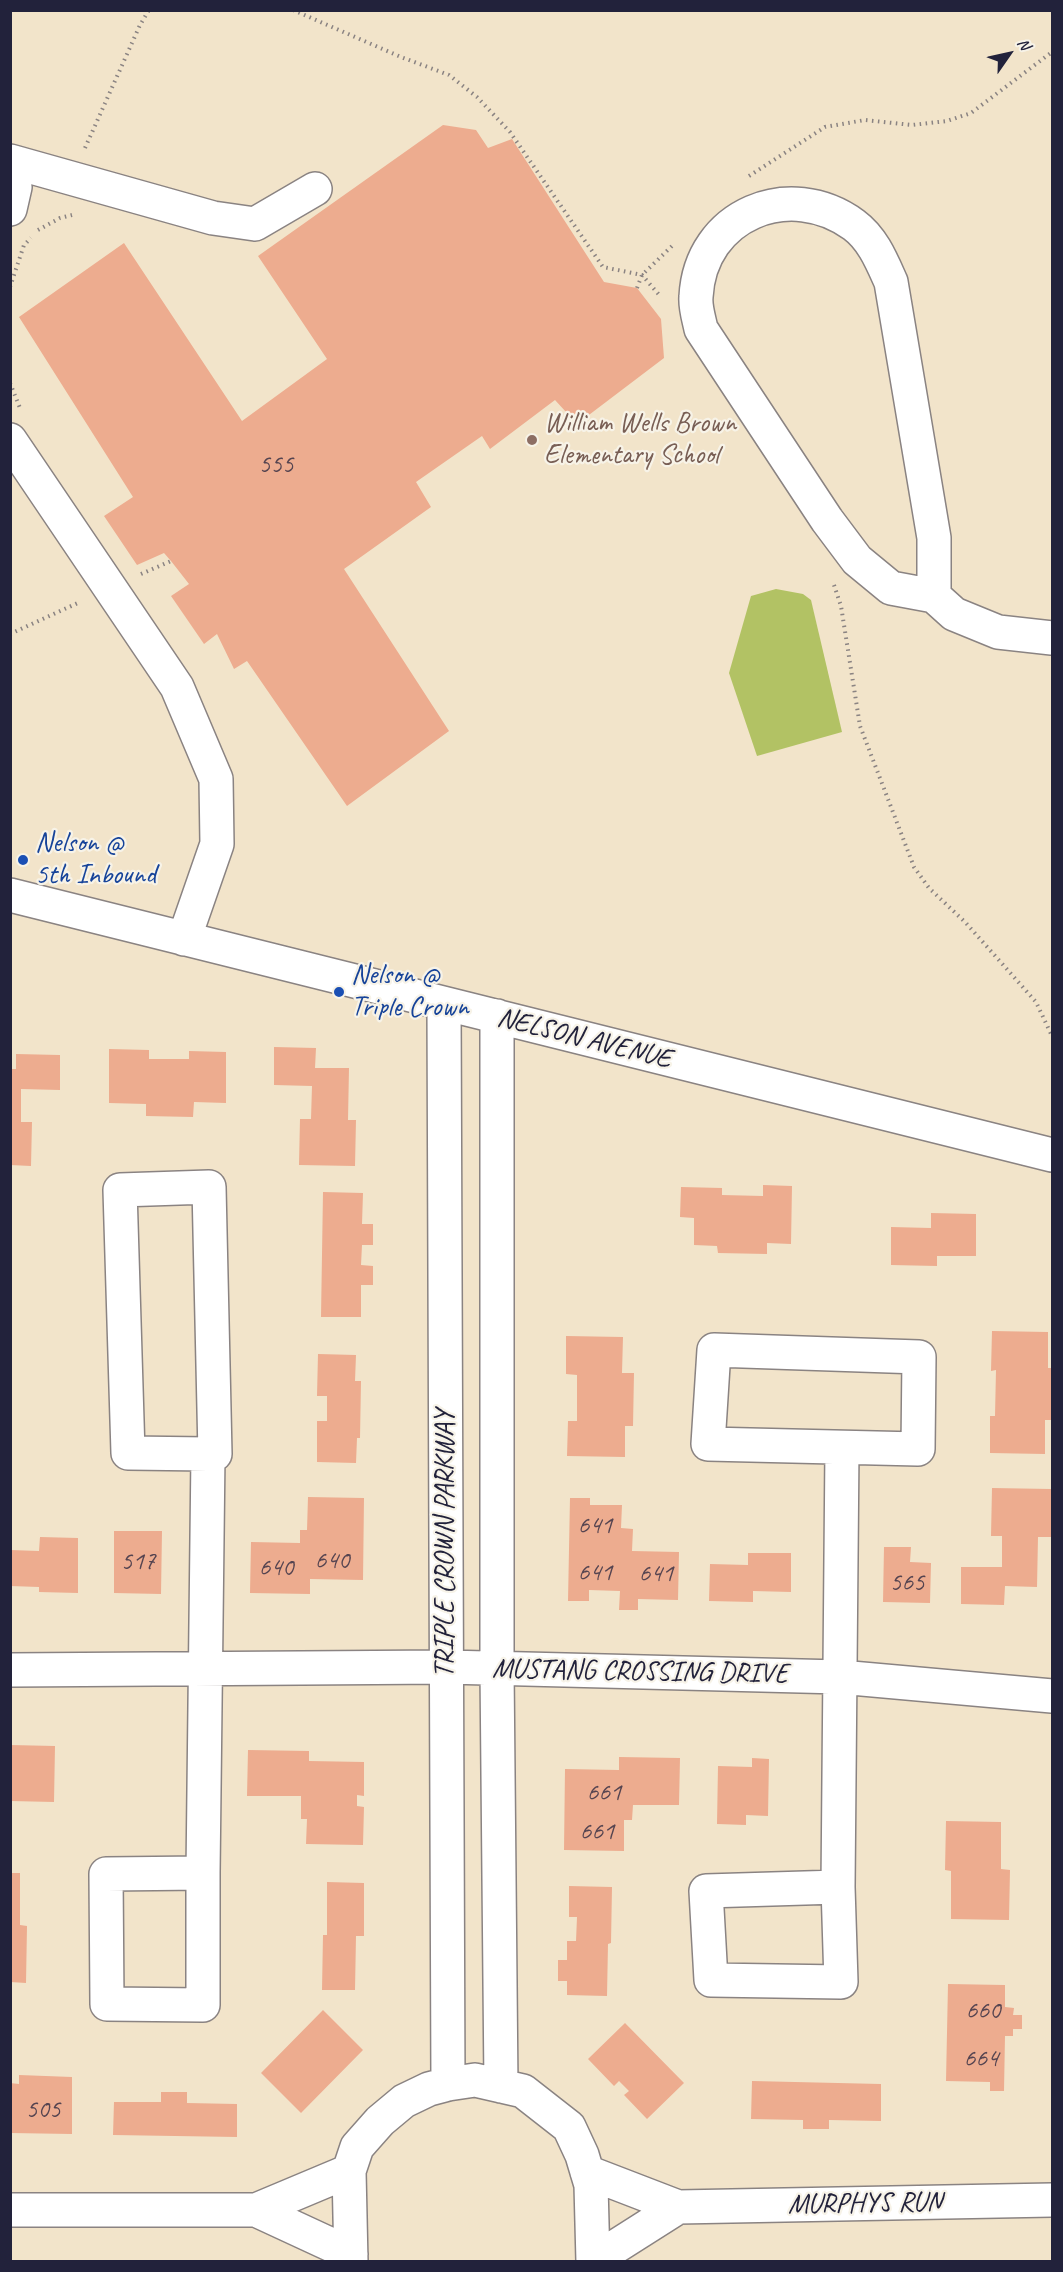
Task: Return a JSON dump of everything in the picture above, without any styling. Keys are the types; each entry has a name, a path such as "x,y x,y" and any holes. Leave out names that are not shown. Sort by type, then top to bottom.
{"street":[{"path":"10,161 213,218 255,224 315,189"},
{"path":"10,175 15,187 10,209"},
{"path":"934,596 934,538 891,282 879,254 855,226 820,206 775,205 747,214 721,232 702,265 696,298 701,329 826,520 857,560 891,588 934,596 954,614 998,633 1053,638"},
{"path":"10,440 177,687 216,779 217,844 184,939"},
{"name":"NELSON AVENUE","path":"10,895 1053,1155"},
{"name":"TRIPLE CROWN PARKWAY","path":"444,1004 448,2084"},
{"name":"TRIPLE CROWN PARKWAY","path":"497,1016 496,1669 501,2086"},
{"path":"209,1186 215,1455 208,1454 128,1453 120,1190 209,1186"},
{"path":"714,1350 919,1357 918,1449 842,1448 708,1444 714,1350"},
{"path":"838,1887 706,1891 711,1980 841,1982 838,1887 842,1448"},
{"path":"203,1873 106,1874 107,2004 203,2004 208,1454"},
{"name":"MUSTANG CROSSING DRIVE","path":"10,1670 447,1667 840,1677 1053,1696"},
{"path":"256,2210 351,2258 349,2171 357,2147 380,2121 404,2102 429,2089 476,2080 524,2091 569,2127 582,2155 591,2185 593,2261"},
{"path":"10,2210 256,2210 349,2171"},
{"name":"MURPHYS RUN","path":"587,2172 678,2207 1053,2200"},
{"path":"593,2261 678,2207"}],"path":[{"path":"82,156 140,25 149,10"},
{"path":"293,10 401,57 449,75 477,97 510,132 603,267 642,275 662,298 665,306"},
{"path":"740,182 825,127 864,120 912,125 947,121 970,113 1053,52"},
{"path":"10,287 24,245 40,229 60,218 79,213"},
{"path":"637,288 642,275 674,244"},
{"path":"132,578 171,561"},
{"path":"833,583 841,606 860,726 914,867 929,888 973,931 1036,1002 1053,1036"},
{"path":"10,634 82,601"}],"green space":[{"path":"776,589 803,594 811,600 842,732 757,756 729,673 751,596"}],"building":[{"path":"443,125 476,130 488,148 512,139 604,282 637,288 661,319 664,358 577,424 555,400 490,449 482,436 416,482 431,507 344,569 449,731 347,806 247,661 234,669 217,634 204,644 171,596 189,584 171,561 164,553 137,565 104,516 133,497 19,317 124,243 242,421 327,359 258,256"},
{"path":"274,1047 316,1048 315,1068 349,1068 348,1120 356,1120 355,1166 299,1165 300,1119 311,1119 312,1086 274,1085"},
{"path":"109,1049 149,1050 149,1059 189,1059 189,1051 226,1052 226,1103 194,1102 193,1117 146,1116 146,1104 109,1103"},
{"path":"16,1054 60,1055 60,1090 21,1089 21,1122 32,1122 31,1166 10,1165 10,1069 16,1069"},
{"path":"763,1185 792,1186 791,1244 767,1243 767,1254 718,1253 717,1246 694,1245 694,1218 680,1217 681,1187 722,1188 722,1195 763,1196"},
{"path":"323,1192 363,1193 362,1224 373,1224 373,1245 362,1245 361,1265 373,1266 373,1285 361,1285 361,1317 321,1317"},
{"path":"931,1213 976,1214 976,1256 937,1256 937,1266 891,1265 891,1227 931,1228"},
{"path":"992,1331 1048,1332 1048,1368 1052,1368 1052,1420 1045,1420 1045,1454 990,1453 990,1416 995,1416 996,1370 991,1371"},
{"path":"566,1336 623,1337 622,1373 634,1373 633,1426 625,1426 625,1457 567,1456 568,1421 577,1421 577,1375 566,1374"},
{"path":"318,1354 356,1355 355,1381 361,1381 360,1438 357,1438 356,1463 317,1462 317,1421 327,1421 327,1396 317,1396"},
{"path":"992,1488 1051,1489 1051,1537 1038,1537 1037,1587 1005,1586 1004,1605 961,1604 961,1567 1002,1567 1002,1536 991,1536"},
{"path":"308,1497 364,1498 363,1580 310,1579 310,1594 250,1593 251,1542 300,1543 300,1530 307,1530"},
{"path":"570,1498 590,1498 590,1505 622,1505 621,1528 633,1529 632,1551 679,1552 678,1600 638,1599 638,1610 619,1610 620,1591 589,1590 589,1601 568,1601"},
{"path":"114,1531 162,1531 161,1594 114,1593"},
{"path":"40,1537 78,1538 78,1593 39,1592 39,1587 10,1586 10,1550 39,1551"},
{"path":"884,1547 911,1547 910,1562 931,1563 930,1603 883,1602"},
{"path":"748,1553 791,1553 791,1592 753,1591 753,1602 709,1601 710,1564 748,1565"},
{"path":"10,1745 55,1746 54,1802 10,1801"},
{"path":"248,1750 309,1751 309,1761 364,1762 364,1796 357,1795 357,1806 364,1807 363,1845 306,1844 307,1819 301,1819 301,1796 247,1796"},
{"path":"619,1757 680,1758 679,1805 633,1805 632,1820 624,1820 624,1851 564,1850 565,1769 619,1770"},
{"path":"752,1758 769,1759 768,1816 746,1815 746,1825 717,1824 718,1766 752,1767"},
{"path":"946,1821 1001,1822 1001,1869 1010,1870 1009,1920 951,1919 951,1871 945,1870"},
{"path":"10,1873 20,1873 20,1925 27,1926 26,1983 10,1982"},
{"path":"327,1882 364,1883 364,1936 356,1936 355,1990 322,1990 323,1935 327,1935"},
{"path":"569,1886 612,1887 607,1996 567,1995 567,1981 558,1981 558,1960 567,1960 567,1941 576,1941 577,1917 569,1917"},
{"path":"948,1984 1005,1985 1005,2007 1014,2008 1013,2015 1022,2015 1022,2029 1013,2029 1013,2036 1005,2036 1004,2091 990,2091 990,2082 946,2081"},
{"path":"323,2010 363,2050 301,2113 261,2073"},
{"path":"625,2023 684,2083 647,2119 624,2095 629,2091 619,2081 614,2086 588,2059"},
{"path":"19,2075 72,2077 72,2134 10,2133 10,2083 19,2084"},
{"path":"752,2081 881,2084 881,2121 829,2120 829,2129 803,2129 803,2120 751,2119"},
{"path":"161,2092 187,2092 187,2103 237,2104 237,2137 113,2135 114,2102 161,2102"}],"place":[{"name":"William Wells Brown Elementary School","path":"532,440"},
{"name":"Nelson @ 5th Inbound","path":"23,860"},
{"name":"Nelson @ Triple Crown","path":"339,992"}]}
